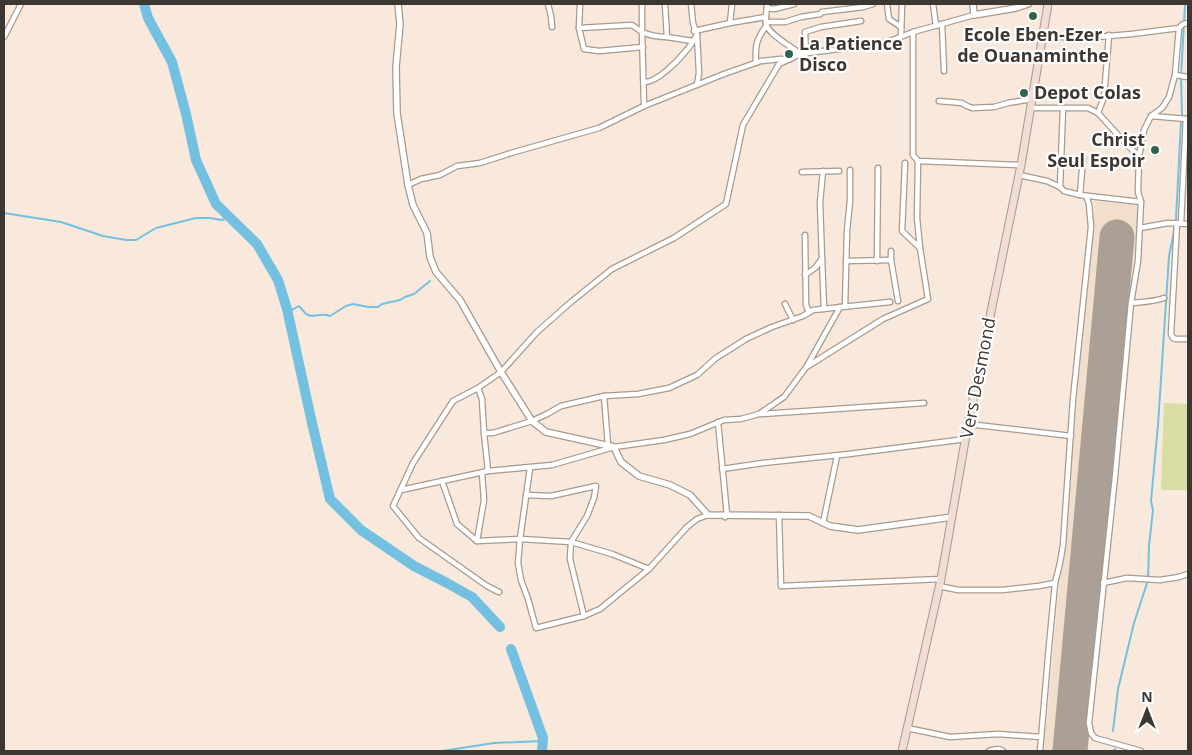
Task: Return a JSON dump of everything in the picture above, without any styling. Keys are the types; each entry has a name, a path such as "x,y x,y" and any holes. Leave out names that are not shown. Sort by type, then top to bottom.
{"main road":[{"name":"Vers Desmond","path":"902,751 940,583 968,424 1021,165 1048,4"}],"street":[{"path":"4,37 21,4"},
{"path":"398,4 400,24 396,67 397,113 408,185 413,205 428,234 430,257 436,272 460,300 501,372 532,421 546,432 611,446"},
{"path":"548,4 552,27"},
{"path":"580,4 579,28 584,49 599,51 643,47"},
{"path":"642,4 644,106"},
{"path":"666,4 667,37"},
{"path":"692,4 692,23 696,33 700,73 697,85"},
{"path":"730,23 732,4"},
{"path":"756,63 755,47 766,22 767,6 774,9 794,4"},
{"path":"644,82 650,82 675,63 687,51 696,33 730,23 785,22 822,12 873,4"},
{"path":"887,4 889,19 901,27"},
{"path":"900,36 902,4"},
{"path":"933,4 936,26"},
{"path":"973,4 974,16"},
{"path":"499,592 487,586 419,538 393,506 413,463 454,401 478,388 501,372 537,332 612,268 674,238 726,204 743,125 779,64 803,54 885,43 900,36 942,24 1028,4"},
{"path":"820,14 821,27"},
{"path":"766,22 771,33 803,54"},
{"path":"803,54 806,32 821,27 861,22"},
{"path":"942,24 944,71"},
{"path":"579,28 632,25 652,36 692,41"},
{"path":"1043,37 1097,37 1132,34 1184,25 1181,76 1162,108 1151,116 1144,130 1140,156 1138,192 1141,202 1138,261 1131,303 1089,723 1091,733 1095,738 1141,751"},
{"path":"807,366 883,319 928,299 920,248 918,161 913,155 913,32"},
{"path":"1098,113 1104,97 1109,35"},
{"path":"408,185 421,179 440,175 457,166 480,163 511,152 599,128 644,106 756,63 790,59"},
{"path":"939,101 962,103 972,108 994,107 1008,102 1032,99"},
{"path":"1031,108 1088,108 1098,113 1127,145 1140,156"},
{"path":"1060,187 1063,108"},
{"path":"1151,116 1187,119 1171,334 1176,339 1188,339"},
{"path":"1080,196 1083,158"},
{"path":"918,161 1021,165"},
{"path":"905,163 902,231 920,248"},
{"path":"878,168 878,261"},
{"path":"759,414 784,397 807,366 842,307 850,200 850,170"},
{"path":"824,171 820,202 824,309"},
{"path":"802,172 839,171"},
{"path":"1019,174 1047,181 1064,191 1080,196 1141,202"},
{"path":"1040,751 1055,583 1062,545 1073,399 1090,226 1089,204 1086,196"},
{"path":"1140,228 1153,225 1188,224"},
{"path":"805,235 806,305 809,312"},
{"path":"891,252 898,301"},
{"path":"805,275 815,268 822,259"},
{"path":"846,261 891,260"},
{"path":"1131,303 1148,302 1164,298"},
{"path":"484,433 493,433 532,421 561,406 604,396 638,394 670,388 697,375 716,358 746,339 772,327 794,320 813,310 890,302"},
{"path":"785,304 794,320"},
{"path":"478,388 482,399 488,472"},
{"path":"604,396 611,446 621,462 639,476 670,485 690,495 708,515"},
{"path":"401,490 488,472 552,465 611,446 664,440 690,434 724,420 741,419 759,414 924,403"},
{"path":"718,422 726,516"},
{"path":"968,424 1071,436"},
{"path":"722,469 763,462 836,456 966,438"},
{"path":"823,522 836,456"},
{"path":"530,468 518,563 536,628 584,616 600,609 649,569 697,518 708,515 810,516 830,526 858,530 952,517"},
{"path":"477,541 484,500 482,473"},
{"path":"442,481 457,524 477,541 520,539 571,542 612,554 649,569"},
{"path":"526,495 551,496 596,486 594,498 587,516 571,542 570,559 584,616"},
{"path":"779,515 781,586 940,583 958,590 1002,590 1055,583"},
{"path":"1103,583 1127,578 1160,580 1188,574"},
{"path":"907,728 950,737 998,734 1041,737"},
{"path":"1117,751 1121,745"},
{"path":"988,751 992,749 1001,749 1003,751"}],"shaded area":[{"path":"1095,201 1139,205 1088,751 1044,751"}],"green space":[{"path":"1164,403 1188,404 1188,490 1161,490"}],"waterway":[{"path":"144,4 148,18 172,62 196,160 216,204 257,244 278,280 287,309 330,499 361,530 414,566 472,597 500,627"},
{"path":"1182,116 1181,77 1185,4"},
{"path":"1176,219 1181,122"},
{"path":"4,213 61,222 103,236 126,240 136,240 156,228 196,218 222,220 230,217"},
{"path":"1113,731 1118,689 1134,623 1148,580 1153,510 1151,501 1169,256 1175,227"},
{"path":"287,309 292,310 299,306 308,315 330,316 353,304 378,307 414,294 430,281"},
{"path":"511,649 543,738 542,751"},
{"path":"442,751 494,743 543,741"}],"runway":[{"path":"1070,751 1117,237"}],"place":[{"name":"Ecole Eben-Ezer de Ouanaminthe","path":"1033,16"},
{"name":"La Patience Disco","path":"789,54"},
{"name":"Depot Colas","path":"1024,93"},
{"name":"Christ Seul Espoir","path":"1155,150"}]}
